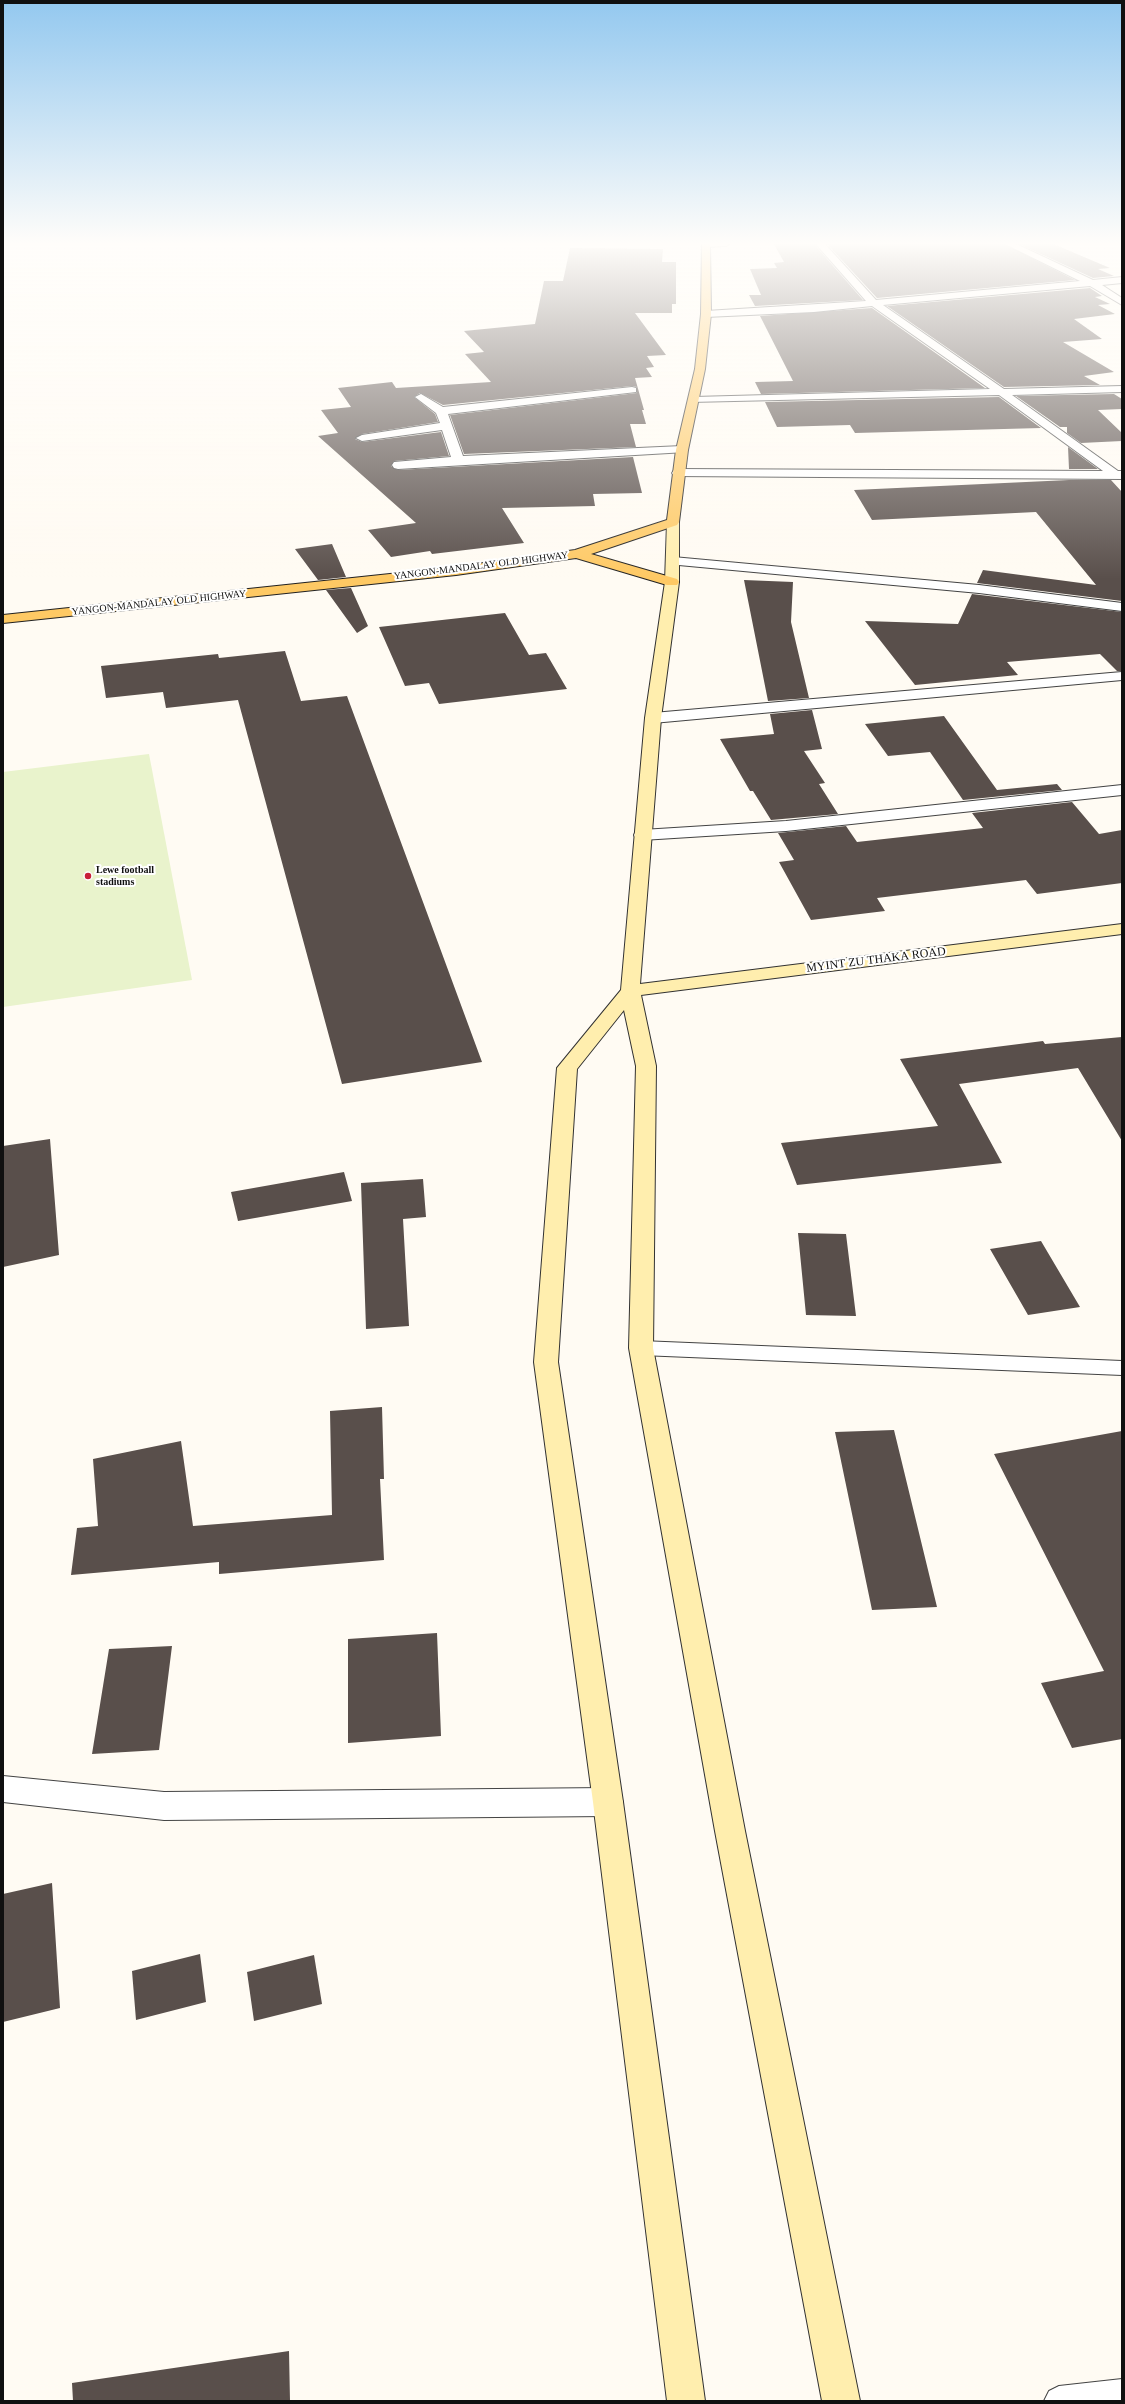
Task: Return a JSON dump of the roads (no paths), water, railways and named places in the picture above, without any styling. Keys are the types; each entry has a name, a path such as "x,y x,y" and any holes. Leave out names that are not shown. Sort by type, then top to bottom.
{"main road":[{"path":"673,522 678,473 694,400 700,355"},
{"name":"YANGON-MANDALAY OLD HIGHWAY","path":"3,619 456,571 577,554 673,522"},
{"path":"577,554 672,582"}],"street":[{"path":"948,355 1120,476"},
{"path":"694,400 1122,389"},
{"path":"441,411 632,390"},
{"path":"421,397 441,411 458,460"},
{"path":"362,438 446,426"},
{"path":"398,465 458,460 682,450"},
{"path":"678,473 1120,476"},
{"path":"673,522 672,582 653,718 630,991 646,1066 640,1348 730,1832 841,2401"},
{"path":"672,561 980,589 1122,607"},
{"path":"653,718 1122,676"},
{"path":"642,835 786,826 1122,790"},
{"name":"MYINT ZU THAKA ROAD","path":"630,991 1122,929"},
{"path":"630,991 567,1068 546,1362 608,1802 686,2401"},
{"path":"3,1788 164,1806 608,1802"}],"lane":[{"path":"640,1348 1122,1368"},
{"path":"1059,2401 1122,2394"}],"place":[{"name":"Lewe football stadiums","path":"88,876"}]}
